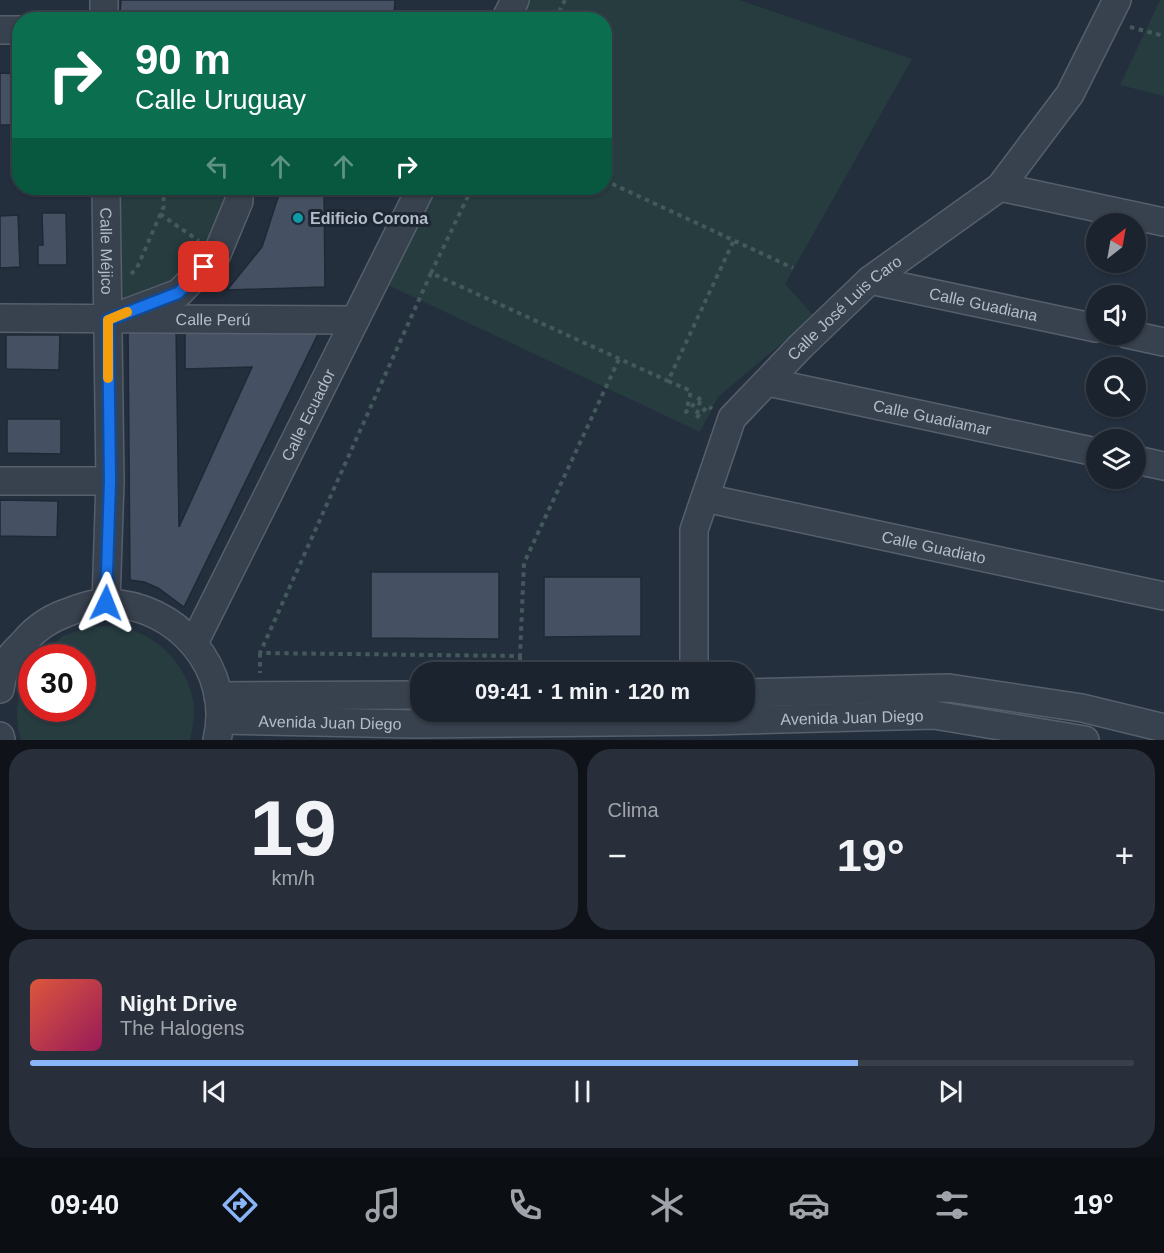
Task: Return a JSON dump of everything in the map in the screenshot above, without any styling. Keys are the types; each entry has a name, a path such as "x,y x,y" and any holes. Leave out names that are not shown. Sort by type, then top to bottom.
{"street":[{"name":"Calle José Luis Caro","path":"694,662 694,530 732,418 801,345 870,280 1000,187 1070,94 1112,10"},
{"path":"1000,187 1164,222"},
{"name":"Calle Méjico","path":"106,195 110,481 106,603"},
{"path":"107,309 178,293 217,254 239,201 239,195"},
{"name":"Calle Ecuador","path":"194,643 418,195"},
{"name":"Calle Guadiana","path":"870,280 1086,326"},
{"name":"Calle Perú","path":"0,318 107,309 355,320"},
{"path":"1146,338 1164,342"},
{"name":"Calle Guadiamar","path":"768,382 1086,450"},
{"path":"1146,462 1164,466"},
{"path":"0,481 110,481"},
{"name":"Calle Guadiato","path":"705,498 1164,596"},
{"path":"0,689 8,661 34,631 50,619 86,605 106,603 141,608 175,625 194,643 203,654 215,682 218,719"},
{"name":"Avenida Juan Diego","path":"755,693 949,688 1082,708 1164,728"},
{"name":"Avenida Juan Diego","path":"218,719 410,696"},
{"name":"Avenida Juan Diego","path":"218,719 413,732 687,731 888,729 934,715 1084,740"}],"path":[{"path":"1112,10 1164,36"},
{"path":"612,184 793,268"},
{"path":"107,309 137,268 164,206 163,195"},
{"path":"261,682 260,653 468,195"},
{"path":"160,214 217,254"},
{"path":"668,381 734,240"},
{"path":"431,273 691,391 686,412 701,397 696,418 708,406 732,418"},
{"path":"520,662 524,563 619,359"},
{"path":"260,653 520,657"}],"green space":[{"path":"529,0 739,0 912,59 785,284 814,316 718,397 700,432 388,285 432,195 612,195 612,12 523,12"},
{"path":"1160,0 1164,0 1164,96 1120,85"},
{"path":"120,195 229,195 208,245 175,279 120,301"},
{"path":"115,626 132,630 158,644 179,666 191,693 194,712 190,740 21,740 17,721 18,702 18,722 96,722 96,644 53,644 63,636 90,627"}],"building":[{"path":"121,0 395,0 394,12 120,12"},
{"path":"0,73 12,74 12,125 0,125"},
{"name":"Edificio Corona","path":"279,195 324,195 325,287 227,290 262,247"},
{"path":"42,213 66,213 67,265 38,265 38,245 43,245"},
{"path":"18,215 20,267 0,268 0,216"},
{"path":"128,326 176,327 179,527 252,367 185,369 185,327 320,330 184,607 158,588 144,582 130,580"},
{"path":"6,335 60,335 59,370 6,369"},
{"path":"7,419 61,419 61,454 7,453"},
{"path":"0,500 58,501 57,537 0,536"},
{"path":"371,572 499,572 499,639 371,638"},
{"path":"544,577 641,577 641,636 544,637"}],"slow traffic":[{"path":"108,378 108,320 127,312"}],"place":[{"name":"Edificio Corona","path":"298,218"}],"route":[{"path":"106,603 110,481 108,320 178,293 204,267"}]}
